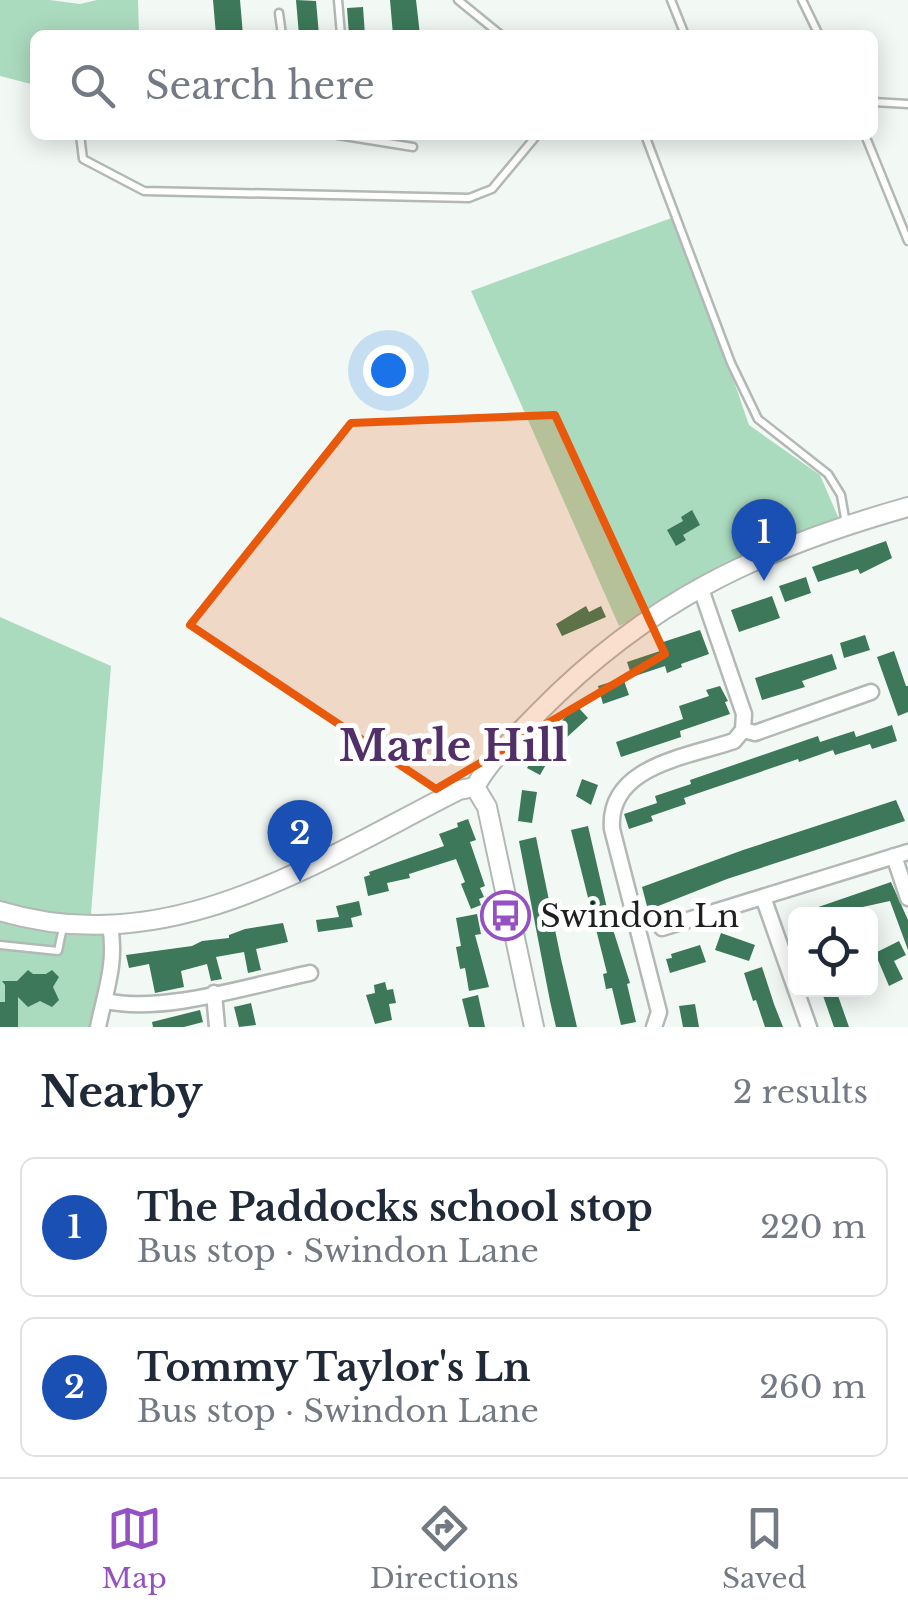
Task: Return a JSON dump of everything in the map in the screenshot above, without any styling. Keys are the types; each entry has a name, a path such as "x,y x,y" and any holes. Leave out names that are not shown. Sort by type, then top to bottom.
{"street":[{"path":"0,911 63,924 110,926 170,918 247,895 459,790 475,787 496,757 578,673 655,613 700,586 846,526 908,508"},
{"path":"655,1027 658,1012 612,830 615,800 624,785 639,774 734,742 743,730 744,714 700,586"},
{"path":"743,730 755,733 870,692"},
{"path":"475,787 487,807 534,1027"},
{"path":"662,928 901,854 908,898"},
{"path":"764,898 808,1027"},
{"path":"98,1027 106,1001 112,951 110,926"},
{"path":"106,1001 142,1006 310,973"},
{"path":"214,993 216,1027"}],"lane":[{"path":"338,0 341,30"},
{"path":"458,0 495,30"},
{"path":"670,0 683,30"},
{"path":"802,0 817,30"},
{"path":"280,14 282,30"},
{"path":"878,102 908,104"},
{"path":"81,140 83,159 144,191 469,198 492,189 533,140"},
{"path":"372,140 413,146"},
{"path":"648,140 731,363 758,419 828,474 840,495 846,526"},
{"path":"867,140 908,241"},
{"path":"0,944 58,951 63,924"}],"highlighted area":[{"path":"555,415 665,654 436,789 190,625 351,423"}],"green space":[{"path":"0,0 80,4 138,0 139,30 30,30 30,84 0,76"},
{"path":"677,216 749,425 820,475 839,519 619,626 471,291"},
{"path":"0,617 111,666 90,926 110,926 98,1027 0,1027"}],"building":[{"path":"213,0 240,0 243,30 216,30"},
{"path":"296,0 316,1 319,30 299,30"},
{"path":"390,0 416,0 419,30 393,30"},
{"path":"363,7 365,30 349,30 347,8"},
{"path":"692,510 700,525 683,535 686,540 676,546 667,530"},
{"path":"886,541 892,558 860,574 858,569 818,582 812,567"},
{"path":"806,577 811,593 785,602 779,586"},
{"path":"772,596 780,618 739,632 731,610"},
{"path":"586,606 589,612 601,606 606,617 562,636 556,624"},
{"path":"700,630 709,654 667,673 665,666 632,677 627,662 660,651 657,644"},
{"path":"865,635 870,650 844,658 840,643"},
{"path":"894,651 908,686 908,712 898,716 877,657"},
{"path":"832,654 837,669 802,681 805,687 762,700 755,678"},
{"path":"623,678 629,695 603,704 598,686"},
{"path":"720,686 730,714 680,731 681,737 621,757 616,742 683,719 679,706 709,696 706,690"},
{"path":"577,706 588,718 565,739 554,728"},
{"path":"892,725 897,741 872,749 870,744 835,755 833,750 799,762 798,759 684,798 686,804 651,816 653,821 629,829 624,814 657,803 655,796 691,784 690,780 818,736 820,742 854,731 856,737"},
{"path":"543,742 555,749 540,775 527,768"},
{"path":"582,779 598,785 591,805 576,796"},
{"path":"522,790 537,792 532,823 518,821"},
{"path":"896,800 905,821 727,879 648,910 642,887"},
{"path":"468,819 476,840 470,842 485,886 480,888 484,897 479,899 481,905 471,909 456,859 387,883 389,891 368,896 364,877 369,872 444,846 439,834"},
{"path":"588,826 609,917 630,983 627,984 636,1022 621,1025 612,988 606,989 603,974 607,973 571,830"},
{"path":"536,837 577,1027 556,1027 550,1001 519,841"},
{"path":"891,882 908,920 908,950 890,901 863,907 818,907"},
{"path":"359,901 362,915 351,918 353,927 318,932 316,920 339,917 336,906"},
{"path":"477,914 481,934 475,935 489,987 469,991 456,947 461,946 456,918"},
{"path":"283,923 288,942 256,949 261,970 248,973 244,952 216,957 222,979 211,981 207,964 181,971 184,987 155,993 149,964 129,968 126,955 192,946 229,938 245,929"},
{"path":"721,933 755,945 749,961 715,950"},
{"path":"899,941 906,955 894,961 903,979 889,986 878,952"},
{"path":"700,945 706,962 670,973 666,959 672,958 671,954"},
{"path":"762,967 783,1027 765,1027 756,1000 753,1001 744,973"},
{"path":"28,970 46,974 52,970 59,977 53,987 59,1000 52,1007 40,1001 28,1007 18,997 18,1027 0,1027 0,1002 5,1002 2,981 17,981"},
{"path":"385,982 387,990 393,989 396,1003 389,1004 392,1020 375,1024 366,995 375,993 374,985"},
{"path":"478,995 485,1027 469,1027 462,999"},
{"path":"823,997 838,997 849,1027 834,1027"},
{"path":"251,1003 256,1025 239,1027 234,1007"},
{"path":"695,1004 699,1027 683,1027 679,1006"},
{"path":"200,1010 203,1022 184,1027 153,1027 152,1022"}],"place":[{"name":"The Paddocks school stop","path":"764,581"},
{"name":"Tommy Taylor's Ln","path":"300,882"},
{"name":"Swindon Ln","path":"505,916"}],"district":[{"name":"Marle Hill","path":"453,746"}]}
